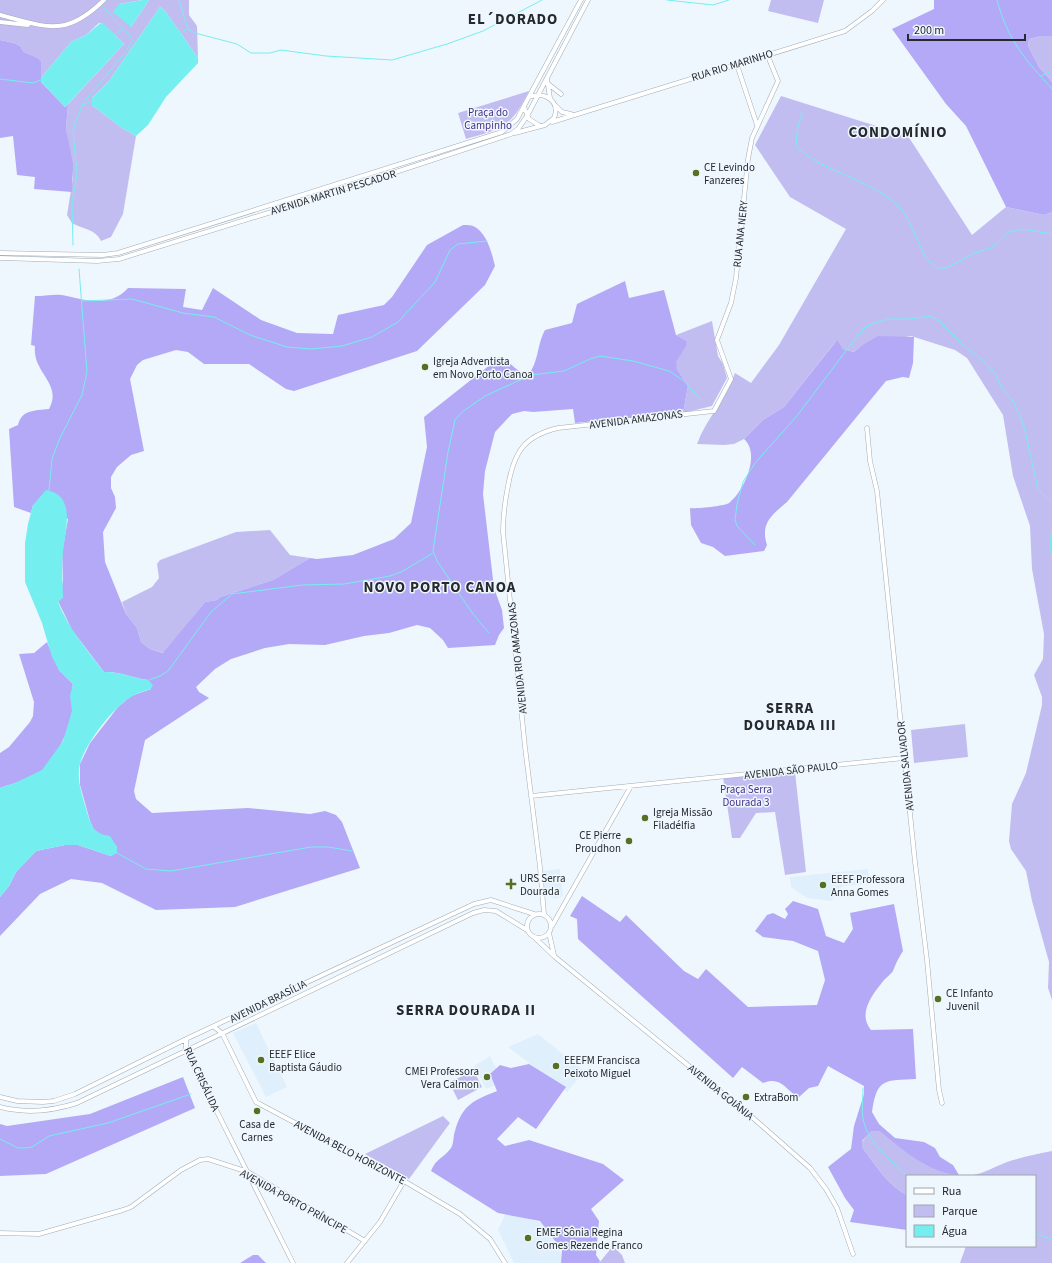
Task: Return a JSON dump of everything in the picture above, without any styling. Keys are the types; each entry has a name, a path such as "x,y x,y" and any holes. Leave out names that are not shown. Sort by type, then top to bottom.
{"street":[{"path":"0,15 34,25 51,28 75,22 88,15 104,0"},
{"name":"AVENIDA MARTIN PESCADOR","path":"0,253 111,255 320,191 497,134 511,126 524,107 581,0"},
{"path":"514,133 527,116 588,0"},
{"name":"RUA RIO MARINHO","path":"552,122 572,114 845,31 872,12 883,0"},
{"path":"0,22 34,25"},
{"name":"RUA ANA NERY","path":"714,411 731,379 730,372 717,340 731,303 735,285 748,159 757,124 778,81 767,54"},
{"path":"736,65 757,124"},
{"path":"547,77 550,98 562,112 572,114"},
{"path":"547,83 561,94"},
{"path":"529,97 539,94 550,98"},
{"path":"524,107 531,122 541,126 552,122 556,114 555,105"},
{"name":"AVENIDA MARTIN PESCADOR","path":"0,258 112,260 148,251 323,196 514,133 541,126"},
{"path":"323,196 323,192 333,186"},
{"path":"310,200 320,194 320,191"},
{"name":"AVENIDA AMAZONAS","path":"558,428 714,411"},
{"name":"AVENIDA RIO AMAZONAS","path":"545,914 503,532 510,472 519,451 528,441 539,434 558,428"},
{"name":"AVENIDA SALVADOR","path":"867,428 870,461 876,491 927,960 939,1090 942,1103"},
{"name":"AVENIDA SÃO PAULO","path":"531,796 904,758"},
{"path":"560,912 554,915 534,914 527,922 527,930 534,937 542,938 549,933 631,786"},
{"name":"AVENIDA BRASÍLIA","path":"0,1097 30,1102 64,1098 428,925 483,901 491,900 534,914"},
{"name":"AVENIDA BRASÍLIA","path":"0,1107 19,1111 34,1111 67,1106 473,913 484,910 496,911 527,930"},
{"path":"545,914 550,920 552,926"},
{"path":"549,933 555,957"},
{"name":"AVENIDA GOIÂNIA","path":"534,937 555,957 753,1118 810,1168 826,1189 837,1208 854,1254"},
{"path":"346,974 350,969 350,962"},
{"path":"293,999 292,993 298,987"},
{"path":"285,1003 288,997 287,993"},
{"name":"AVENIDA BELO HORIZONTE","path":"214,1027 222,1033 256,1102 404,1181 460,1214 482,1231 499,1251 506,1263"},
{"name":"RUA CRISÁLIDA","path":"186,1039 186,1050 293,1263"},
{"name":"AVENIDA PORTO PRÍNCIPE","path":"0,1233 39,1234 124,1210 131,1207 177,1172 200,1160 208,1160 248,1172 365,1241"},
{"path":"346,1263 365,1241 388,1210 404,1181"}],"shaded area":[{"path":"934,0 1052,0 1052,36 1042,36 1029,39 1028,46 1039,67 1052,82 1052,212 1044,215 1006,207 966,126 946,104 892,29 934,9"},
{"path":"0,40 14,43 20,46 24,52 38,58 41,62 41,82 65,107 68,104 66,129 73,164 72,192 34,189 35,177 17,175 13,136 0,138"},
{"path":"463,225 473,226 482,233 488,244 495,266 485,285 417,351 294,391 286,389 249,364 204,364 188,352 176,350 143,360 137,365 130,379 144,451 131,455 117,467 111,477 111,488 115,497 116,508 103,532 105,562 126,614 137,628 141,642 150,649 163,653 205,602 217,600 220,597 273,580 310,558 317,559 353,555 394,539 411,523 427,447 424,417 500,357 528,375 532,370 542,335 545,330 572,323 577,304 625,281 629,298 664,290 676,335 687,341 686,346 676,362 677,369 688,386 683,413 575,423 573,409 533,412 524,411 512,414 495,432 485,471 483,494 494,588 502,610 504,628 495,645 448,648 443,640 430,628 417,625 389,633 364,636 325,645 289,644 265,648 231,659 215,669 196,687 199,692 209,698 145,740 134,791 136,799 152,813 248,808 310,814 325,811 336,815 342,822 360,868 235,907 156,910 102,883 71,879 40,894 0,936 0,897 9,886 16,872 36,851 65,845 78,845 111,856 117,847 113,842 94,830 80,785 80,764 90,743 118,707 131,696 151,689 148,680 104,672 72,630 58,601 63,581 62,553 68,519 33,505 31,513 14,507 9,429 18,425 26,413 49,409 52,400 50,385 38,364 35,355 35,346 31,345 35,296 63,295 83,300 99,301 114,298 128,288 186,289 183,307 202,310 213,288 261,320 297,333 333,334 338,315 384,305 392,297 427,245"},
{"path":"878,336 914,337 913,363 909,378 903,377 886,381 787,502 772,516 766,525 765,537 767,545 764,551 725,556 713,547 701,543 691,525 690,508 704,508 722,505 729,503 735,497 745,481 751,463 749,446 744,439 763,420 784,407 837,340 843,349 854,352"},
{"path":"47,642 59,670 73,684 71,719 57,751 43,770 28,778 0,788 0,753 9,747 30,722 33,716 34,702 19,654 34,653"},
{"path":"560,869 563,896 554,899 545,893 542,871"},
{"name":"EEEF Professora Anna Gomes","path":"868,869 869,884 843,886 831,901 807,898 791,887 790,877"},
{"path":"582,896 620,922 626,915 684,971 698,979 706,969 748,1007 817,1005 825,980 818,951 793,941 763,937 755,931 767,915 773,913 785,919 788,914 785,909 793,901 818,909 826,936 844,943 853,929 850,913 894,904 903,951 893,971 871,997 866,1010 866,1017 867,1024 871,1030 913,1029 916,1079 897,1080 884,1083 877,1092 872,1112 879,1124 895,1138 924,1142 935,1148 940,1157 953,1165 959,1175 948,1174 927,1166 879,1131 871,1131 862,1141 862,1147 887,1180 906,1194 906,1230 850,1222 854,1210 845,1198 828,1167 851,1149 854,1126 864,1094 864,1086 828,1066 818,1086 809,1088 798,1098 782,1084 774,1081 763,1083 742,1067 733,1078 578,939 577,919 570,916"},
{"name":"EEEF Elice Baptista Gáudio","path":"256,1023 287,1087 266,1097 233,1033"},
{"name":"EEEFM Francisca Peixoto Miguel","path":"538,1034 584,1071 567,1092 508,1047"},
{"name":"CMEI Professora Vera Calmon","path":"490,1056 496,1068 494,1086 486,1089 474,1066"},
{"path":"529,1064 566,1087 536,1129 518,1117 497,1139 505,1146 529,1140 603,1164 624,1180 591,1209 599,1221 596,1255 600,1261 599,1263 561,1263 562,1250 540,1221 498,1213 431,1171 435,1163 452,1146 454,1133 465,1109 482,1097 497,1091 490,1074 500,1065 511,1068"},
{"path":"183,1077 195,1108 46,1174 0,1176 0,1124 7,1126 90,1114"},
{"name":"EMEF Sônia Regina Gomes Rezende Franco","path":"506,1212 546,1224 559,1246 563,1263 514,1263 498,1230"},
{"path":"253,1255 258,1255 266,1263 240,1263"}],"green space":[{"path":"0,0 143,0 119,4 131,27 149,0 189,0 189,15 197,26 198,58 165,11 160,7 109,81 92,98 92,105 122,128 136,136 123,214 111,237 101,241 96,234 72,223 67,215 73,178 66,129 68,104 124,44 102,23 99,23 86,35 71,42 41,78 41,63 38,58 24,52 20,46 14,43 0,40"},
{"path":"771,0 824,0 818,23 768,11"},
{"path":"1042,36 1052,36 1052,82 1039,67 1028,46 1029,39"},
{"name":"Praça do Campinho","path":"529,91 517,112 505,125 466,139 458,113"},
{"path":"781,96 908,136 972,235 1006,207 1044,215 1052,212 1052,1000 1048,988 1049,962 1032,901 1026,871 1011,849 1009,841 1012,804 1026,773 1042,705 1042,697 1034,675 1043,659 1044,634 1032,569 1030,526 1013,476 1003,415 967,358 955,350 911,336 861,346 854,352 843,349 836,341 784,407 763,420 744,439 734,444 697,444 705,426 727,392 735,373 751,383 779,345 846,229 790,197 755,145"},
{"path":"712,321 718,356 723,364 727,378 712,406 683,413 688,386 677,369 675,362 687,341 676,335"},
{"path":"270,530 290,555 310,558 273,580 220,597 217,600 205,602 164,653 150,649 141,642 137,628 126,614 122,602 152,587 159,578 157,564 160,560 236,532"},
{"path":"965,724 968,757 914,763 911,730"},
{"name":"Praça Serra Dourada 3","path":"795,772 806,872 785,875 775,812 756,813 740,838 732,838 723,777"},
{"path":"474,1071 482,1087 458,1100 449,1082"},
{"path":"443,1116 450,1123 409,1179 365,1154"},
{"path":"871,1130 879,1131 922,1163 946,1173 959,1175 906,1175 906,1194 887,1180 862,1147 862,1142"},
{"path":"1052,1151 1052,1263 960,1263 966,1247 1036,1247 1036,1175 973,1175 1013,1160"},
{"path":"613,1246 622,1255 625,1263 599,1263"}],"water":[{"path":"149,0 131,27 113,12 119,4"},
{"path":"160,7 165,11 198,58 198,63 166,97 148,125 136,136 122,128 92,105 92,98 109,81"},
{"path":"102,22 124,44 65,107 41,82 41,78 71,42 86,35"},
{"path":"46,490 56,493 66,506 67,524 62,563 63,598 58,602 62,612 78,638 104,672 148,680 153,685 151,689 136,694 124,702 108,717 88,746 80,764 79,782 90,821 97,831 110,836 117,847 117,853 111,856 78,845 65,845 36,851 16,872 9,886 0,897 0,788 15,783 42,770 63,741 72,711 70,696 73,684 59,670 52,657 42,623 25,582 25,543 28,524 33,505"}],"waterway":[{"path":"179,0 188,29 195,33 237,44 251,53 270,53 281,50 326,56 392,60 447,44 483,31 542,0"},
{"path":"667,0 713,5 729,0"},
{"path":"997,0 1006,27 1018,49 1052,89"},
{"path":"73,245 72,204 77,174 73,132 75,124 83,103 126,52 132,41 131,37 104,8"},
{"path":"114,35 123,29"},
{"path":"180,33 187,29"},
{"path":"1041,76 1052,71"},
{"path":"0,79 33,83 41,80"},
{"path":"82,106 92,101"},
{"path":"802,112 796,140 798,148 820,163 873,188 896,204 908,219 920,246 930,262 937,268 946,268 975,253 991,248 1009,232 1022,229 1052,234"},
{"path":"82,301 132,299 183,313 214,317 250,335 287,347 311,349 342,346 372,337 398,322 435,282 450,250 458,244 487,241"},
{"path":"49,490 52,459 59,440 82,395 87,372 79,269"},
{"path":"755,545 737,526 735,520 737,504 743,482 755,463 796,417 858,335 868,325 888,319 910,319 930,316 938,320 961,343 987,364 996,375 1001,387 1014,402 1024,426 1038,489 1052,503"},
{"path":"489,633 473,614 437,561 433,551 448,452 455,420 462,412 485,396 531,375 564,371 600,356 633,361 669,371 684,381 701,400"},
{"path":"1052,530 1050,544 1052,559"},
{"path":"149,680 168,671 211,612 232,594 302,585 344,584 390,576 401,572 433,553"},
{"path":"117,853 146,869 171,871 311,847 328,847 352,851"},
{"path":"863,1088 862,1106 864,1123 867,1131 882,1152 907,1175"},
{"path":"0,1139 18,1148 32,1147 49,1136 108,1123 191,1094"},
{"path":"1036,1234 1052,1239"}],"place":[{"name":"CE Levindo Fanzeres","path":"696,173"},
{"name":"Igreja Adventista em Novo Porto Canoa","path":"425,367"},
{"name":"Igreja Missão Filadélfia","path":"645,818"},
{"name":"CE Pierre Proudhon","path":"629,841"},
{"name":"URS Serra Dourada","path":"511,884"},
{"name":"EEEF Professora Anna Gomes","path":"823,885"},
{"name":"CE Infanto Juvenil","path":"938,999"},
{"name":"EEEF Elice Baptista Gáudio","path":"261,1060"},
{"name":"EEEFM Francisca Peixoto Miguel","path":"556,1066"},
{"name":"CMEI Professora Vera Calmon","path":"487,1077"},
{"name":"ExtraBom","path":"746,1097"},
{"name":"Casa de Carnes","path":"257,1111"},
{"name":"EMEF Sônia Regina Gomes Rezende Franco","path":"528,1238"}],"district":[{"name":"EL´DORADO","path":"513,19"},
{"name":"CONDOMÍNIO","path":"898,132"},
{"name":"NOVO PORTO CANOA","path":"440,587"},
{"name":"SERRA DOURADA III","path":"790,716"},
{"name":"SERRA DOURADA II","path":"466,1010"}]}
